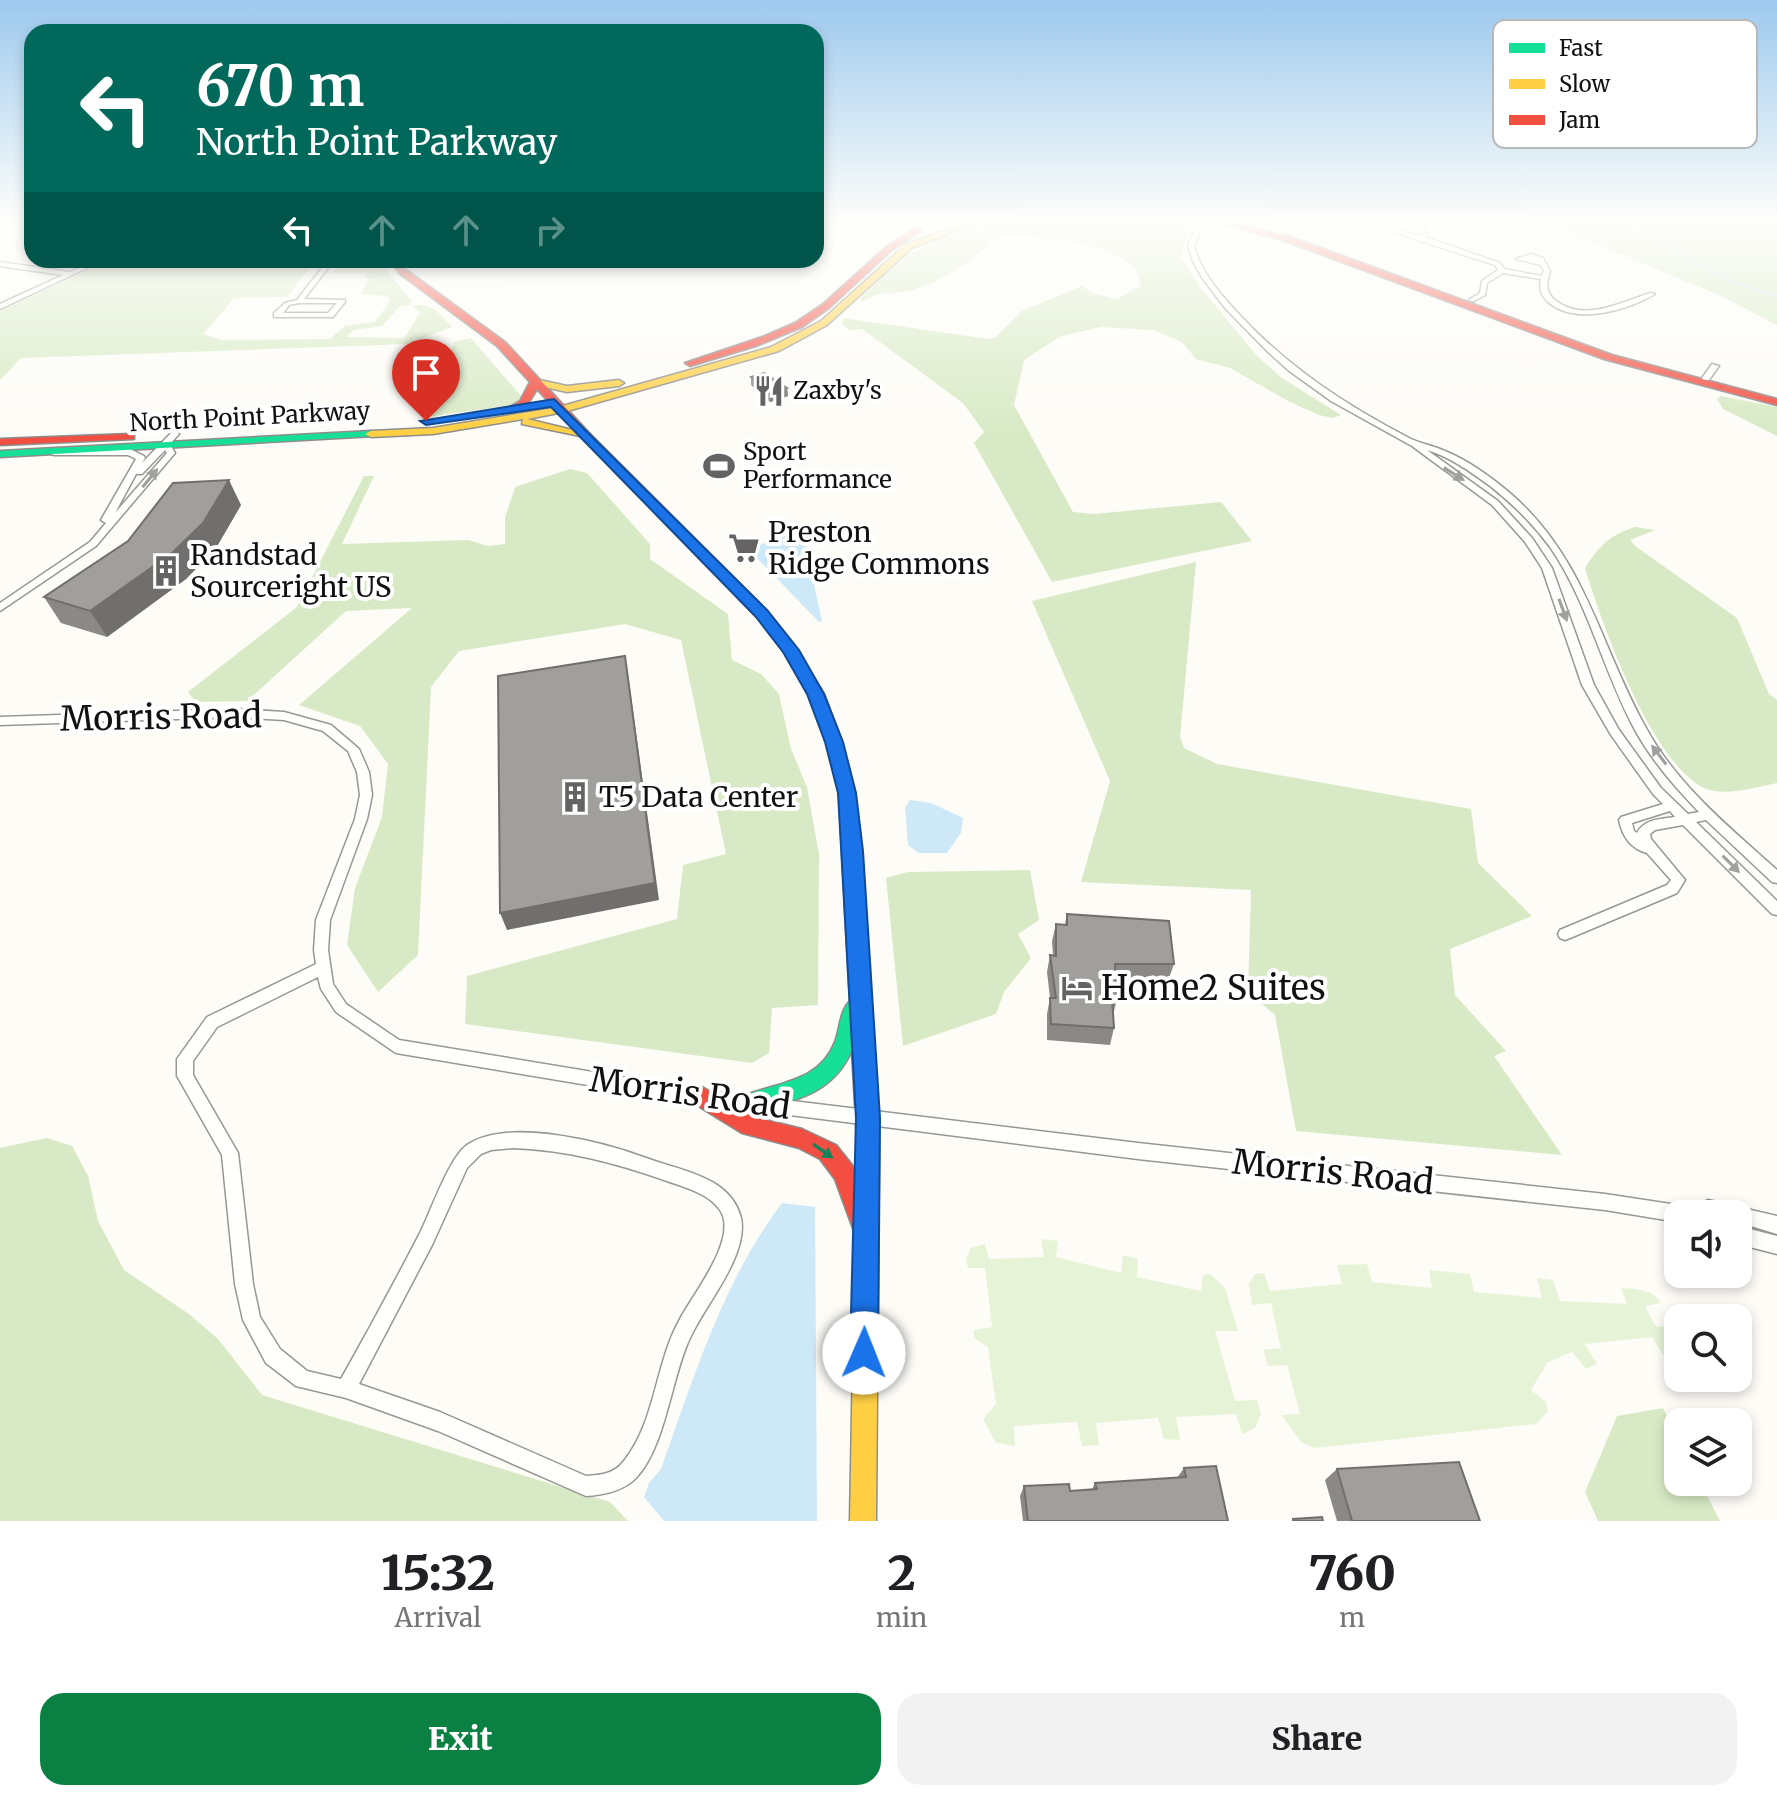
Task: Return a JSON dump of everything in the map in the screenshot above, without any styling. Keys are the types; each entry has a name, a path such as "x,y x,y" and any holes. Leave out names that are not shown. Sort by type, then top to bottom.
{"street":[{"path":"0,307 32,292"},
{"path":"299,301 336,300 343,303 330,315 277,315 287,304 299,301 306,292"},
{"path":"431,292 501,344 557,406 762,614 790,650 816,694 834,742 847,793 868,1118 863,1521"},
{"name":"North Point Parkway","path":"0,454 446,420 557,406 619,383 776,336 827,305 840,292"},
{"name":"North Point Parkway","path":"0,442 419,432 497,423 788,343 824,323 858,292"},
{"path":"1219,292 1272,355 1307,383 1414,444 1495,503 1529,540 1547,568 1588,685 1623,744 1657,791 1777,910"},
{"path":"1432,292 1608,357 1777,402"},
{"path":"1451,292 1611,350 1710,372 1777,393"},
{"path":"1472,300 1483,292"},
{"path":"1544,292 1557,305 1572,311 1597,312 1652,294"},
{"path":"535,382 567,389 619,383"},
{"path":"511,411 524,403 535,382"},
{"path":"497,423 542,423 588,438"},
{"path":"85,550 154,453 171,440"},
{"path":"0,608 85,550 109,528 171,453 171,440"},
{"path":"1414,444 1440,451 1492,484 1553,540 1583,592 1606,659 1643,735 1708,815 1777,878"},
{"path":"54,452 138,454 141,458 139,465 106,520"},
{"name":"Morris Road","path":"0,721 248,713 284,716 327,728 353,749 363,772 366,795 361,819 323,920 321,950 326,985 341,1008 396,1046 702,1097 1154,1153 1664,1211"},
{"path":"1670,868 1628,833 1624,824 1633,814 1673,806"},
{"path":"1565,934 1672,889 1678,880 1645,841 1643,832 1651,826 1708,815"},
{"path":"324,967 212,1022 185,1059 185,1076 230,1153 244,1284 252,1320 273,1356 303,1379 346,1389 440,1422 586,1486 612,1484 632,1467 638,1457 680,1338 732,1242 734,1227 729,1208 720,1194 705,1186 600,1151 520,1142 482,1145 459,1167 438,1216 346,1389"},
{"path":"753,1102 813,1086 833,1073 841,1063 850,1038 860,971"},
{"path":"702,1097 750,1126 802,1139 828,1152 844,1173 866,1235"},
{"path":"1752,1218 1777,1225"},
{"path":"1752,1239 1777,1245"}],"green space":[{"path":"40,292 291,292 287,297 234,298 203,334 222,340 330,339 345,326 375,322 390,301 387,296 362,292 404,292 411,300 409,305 399,307 382,326 354,330 346,337 404,338 420,313 413,306 419,305 435,310 452,327 407,344 21,358 0,380 0,311"},
{"path":"867,292 897,292 879,294 863,302 860,299"},
{"path":"1068,292 1091,292 1117,299 1129,292 1204,292 1257,356 1282,378 1341,415 1333,418 1319,415 1290,402 1230,368 1196,359 1182,342 1154,330 1101,327 1061,336 1024,360 1014,405 1073,512 1094,514 1221,502 1252,541 1052,582 974,443 984,432 963,403 862,329 850,330 842,324 843,318 988,339 996,337 1022,311"},
{"path":"1711,292 1777,292 1777,325"},
{"path":"471,338 521,396 514,405 426,417 454,342"},
{"path":"1721,396 1777,407 1777,436 1723,409 1717,399"},
{"path":"570,469 587,473 650,544 650,559 728,614 732,660 761,674 779,694 791,749 807,787 819,855 818,1005 772,1008 769,1053 752,1063 465,1024 467,976 677,919 683,865 726,854 681,640 625,624 459,651 431,687 418,955 378,992 347,945 355,888 382,817 388,764 360,726 299,705 412,608 346,611 247,701 196,702 188,692 297,607 364,476 374,476 342,544 468,540 488,546 505,544 505,518 515,487"},
{"path":"1635,527 1655,530 1630,540 1635,546 1737,618 1769,694 1777,700 1777,783 1721,792 1704,788 1684,773 1647,721 1603,622 1585,568 1606,542"},
{"path":"1196,562 1180,737 1184,748 1217,764 1471,809 1478,863 1532,916 1450,949 1455,995 1506,1051 1494,1056 1562,1155 1296,1131 1275,1015 1248,992 1251,890 1081,882 1110,781 1032,601"},
{"path":"1030,870 1039,920 1018,934 1031,958 1004,992 996,1014 903,1046 886,878 908,872"},
{"path":"47,1138 72,1146 88,1176 98,1221 124,1270 189,1314 218,1339 262,1395 610,1502 628,1521 0,1521 0,1148"},
{"path":"1041,1239 1058,1241 1056,1257 1121,1273 1123,1255 1138,1259 1137,1277 1201,1291 1203,1275 1210,1274 1225,1288 1238,1331 1215,1331 1235,1401 1257,1400 1261,1414 1255,1428 1242,1434 1236,1414 1176,1417 1180,1440 1164,1439 1158,1418 1096,1423 1099,1445 1082,1446 1077,1422 1014,1426 1015,1446 995,1442 983,1419 996,1404 988,1347 974,1338 974,1330 992,1327 985,1268 968,1268 966,1259 971,1248 985,1244 989,1259 1044,1257"},
{"path":"1367,1264 1372,1282 1432,1288 1429,1270 1470,1274 1474,1292 1542,1298 1537,1278 1553,1280 1560,1301 1627,1304 1621,1288 1644,1291 1661,1303 1645,1306 1656,1327 1664,1326 1664,1355 1652,1337 1585,1344 1597,1364 1586,1369 1572,1352 1548,1362 1531,1390 1546,1402 1548,1411 1536,1424 1315,1448 1302,1443 1281,1415 1300,1414 1287,1365 1268,1366 1263,1350 1281,1348 1271,1303 1252,1305 1249,1284 1255,1274 1264,1273 1270,1291 1342,1284 1337,1265"},
{"path":"1663,1408 1664,1496 1707,1496 1720,1521 1598,1521 1585,1492 1617,1416"}],"water":[{"path":"802,530 822,621 819,622 750,551 753,547"},
{"path":"910,800 931,803 963,818 961,833 947,853 918,853 908,845 905,808"},
{"path":"782,1203 815,1207 817,1521 664,1521 644,1497 649,1483 661,1469 726,1297 761,1233"}],"building":[{"path":"764,373 787,388 769,394 751,377"},
{"path":"229,480 203,523 172,553 90,611 44,597 128,541 173,483"},
{"name":"T5 Data Center","path":"625,656 655,883 500,913 498,676"},
{"name":"Home2 Suites","path":"1067,914 1169,921 1174,964 1115,964 1117,999 1112,998 1114,1028 1051,1024 1050,998 1056,998 1050,955 1056,956 1056,924 1067,925"},
{"path":"1459,1462 1480,1521 1352,1521 1337,1469"},
{"path":"1216,1466 1228,1521 1028,1521 1024,1486 1069,1484 1070,1491 1097,1489 1095,1483 1186,1477 1184,1468"},
{"path":"1322,1517 1323,1521 1293,1521 1293,1519"}],"waterway":[{"path":"1765,292 1777,296"}],"traffic: fast":[{"path":"0,454 371,434"},
{"path":"586,436 762,614 790,650 816,694 834,742 847,793 868,1140"},
{"path":"753,1102 795,1090 823,1076 842,1051 854,1008"}],"traffic: slow":[{"path":"371,434 433,431 560,410 775,349 824,323 858,292"},
{"path":"535,382 567,389 619,383"},
{"path":"526,422 581,435"},
{"path":"863,1521 868,1140"}],"traffic: jam":[{"path":"430,292 501,344 586,436"},
{"path":"690,363 784,332 812,316 841,292"},
{"path":"1432,292 1608,357 1777,402"},
{"path":"511,411 524,403 535,382"},
{"path":"0,442 130,437"},
{"path":"702,1097 750,1126 802,1139 828,1152 844,1173 862,1223"}],"place":[{"name":"Zaxby's","path":"769,391"},
{"name":"Sport Performance","path":"719,466"},
{"name":"Preston Ridge Commons","path":"744,548"},
{"name":"Randstad Sourceright US","path":"166,571"},
{"name":"T5 Data Center","path":"575,797"},
{"name":"Home2 Suites","path":"1077,988"}],"route":[{"path":"426,421 554,403 762,614 790,650 816,694 834,742 847,793 853,851 868,1118 864,1353"}]}
